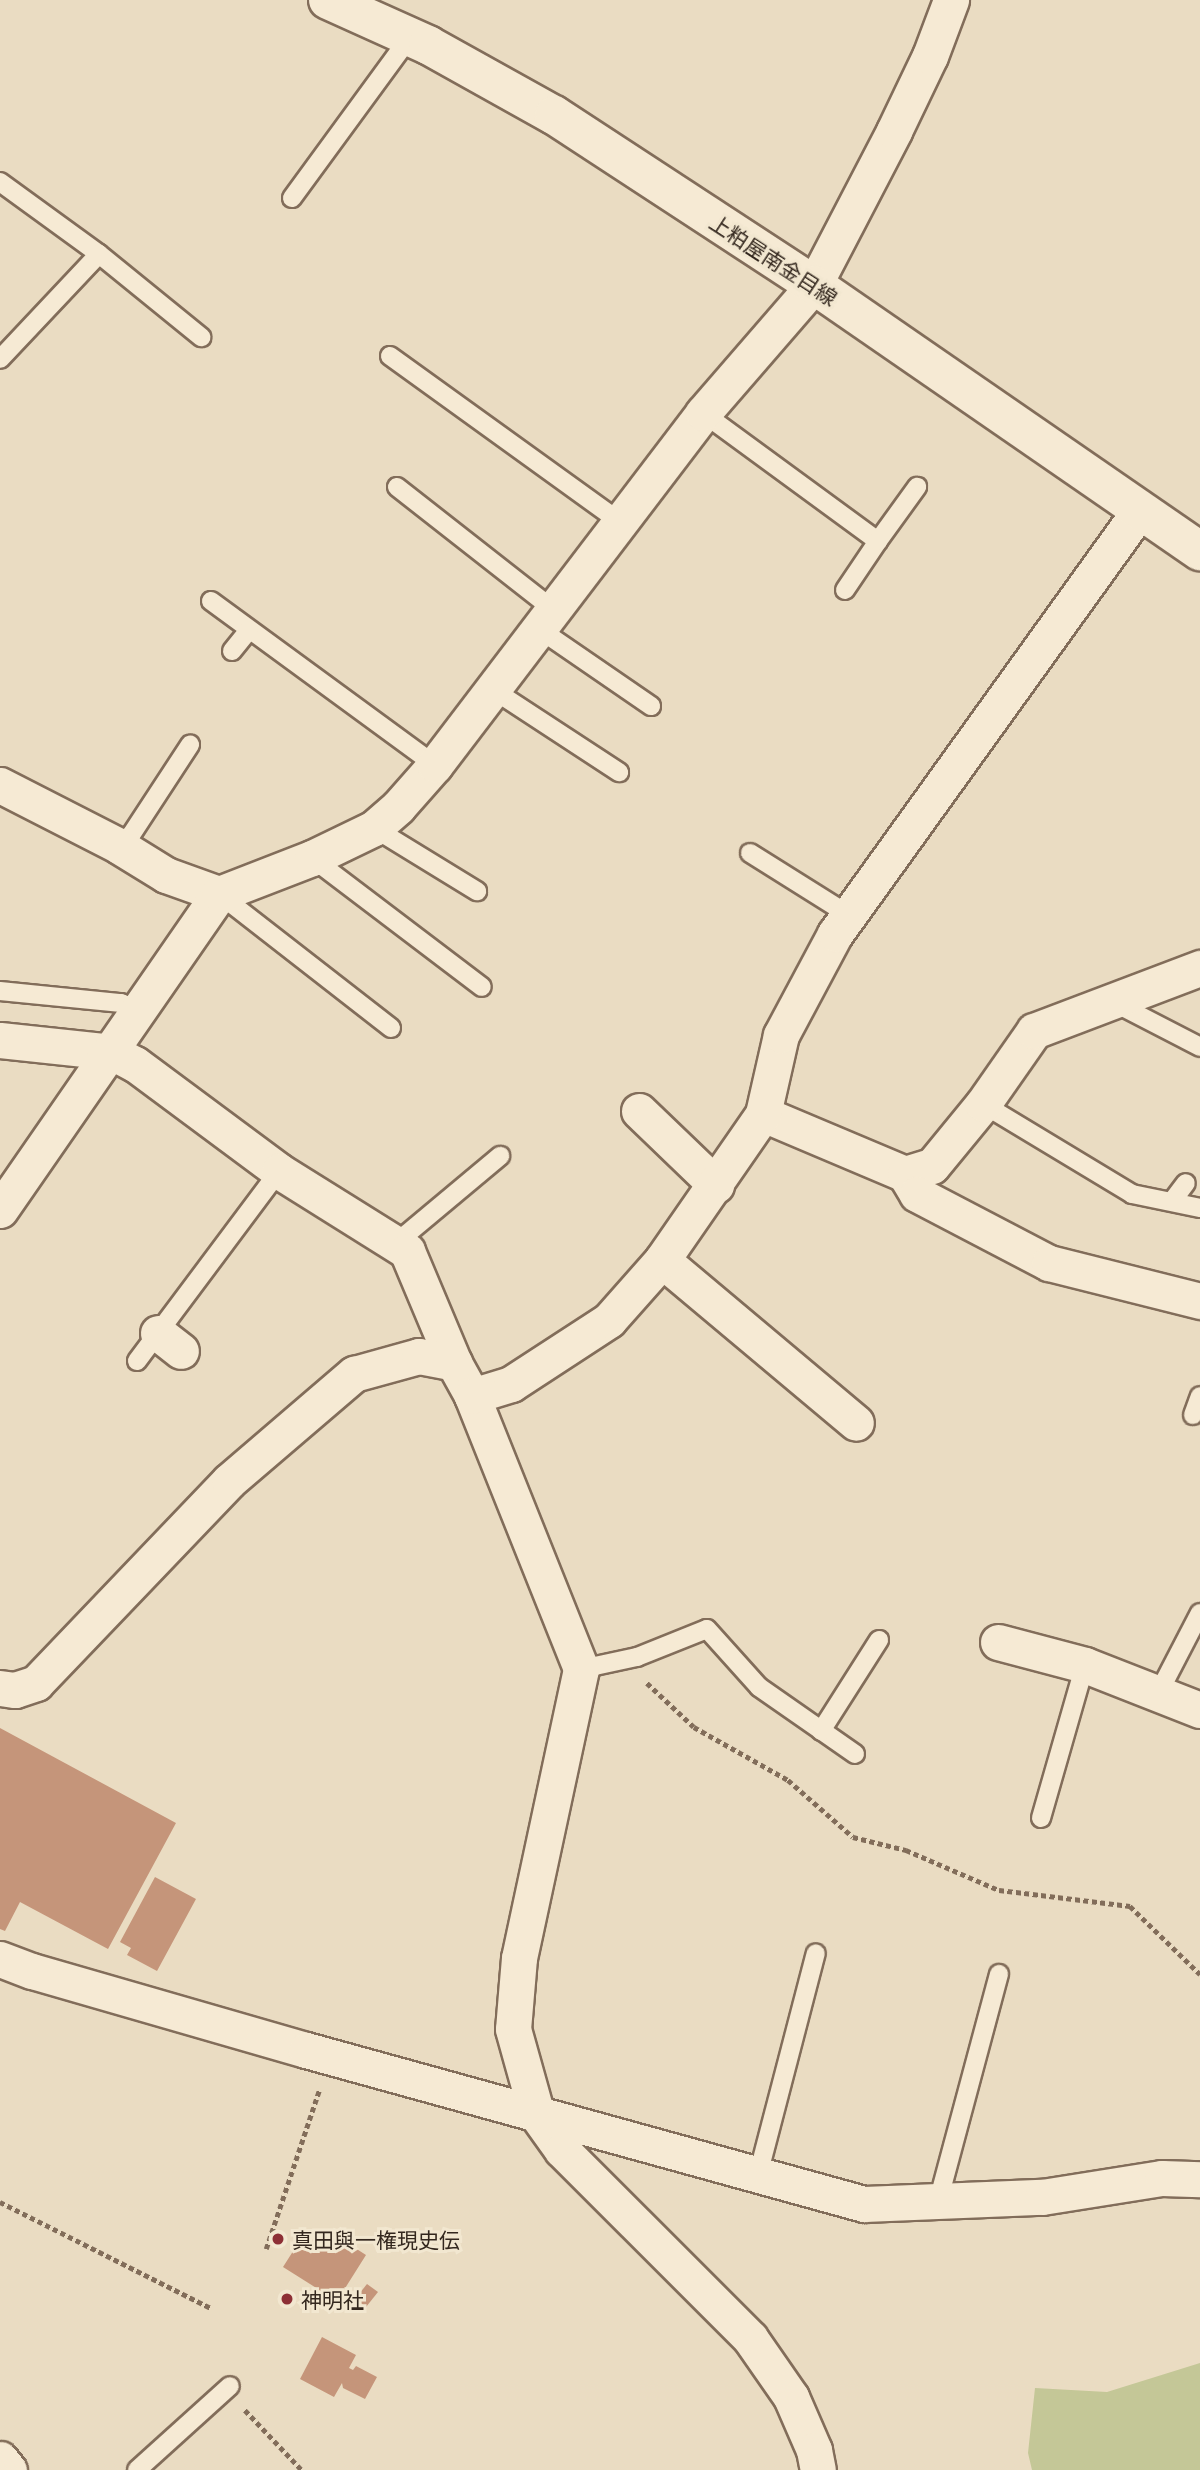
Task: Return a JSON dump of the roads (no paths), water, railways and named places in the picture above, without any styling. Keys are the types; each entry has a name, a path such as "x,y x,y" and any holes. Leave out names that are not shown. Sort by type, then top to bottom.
{"main road":[{"name":"上粕屋南金目線","path":"328,0 410,37 554,115 814,285 1200,551"}],"street":[{"path":"0,1210 141,1011 219,894 312,858 374,828 398,807 435,765 703,413 814,285 894,131 930,56 951,0"},
{"path":"472,1396 511,1384 609,1320 662,1260 716,1185 762,1114 781,1035 835,934 1140,510"},
{"path":"0,785 118,846 166,875 219,894"},
{"path":"905,1174 932,1166 983,1104 1034,1031 1200,968"},
{"path":"0,1040 112,1052 135,1064 279,1171 407,1251 454,1363 472,1396 581,1670 519,1958 513,2029 537,2115 562,2150 750,2338 791,2397 814,2450 818,2470"},
{"path":"639,1111 716,1185"},
{"path":"762,1114 905,1174 918,1194 1049,1263 1200,1301"},
{"path":"662,1260 856,1423"},
{"path":"0,1688 15,1690 36,1683 229,1481 354,1374 419,1356 454,1363"},
{"path":"998,1642 1085,1665 1200,1710"},
{"path":"0,1959 45,1975 331,2057 864,2204 1042,2197 1162,2178 1200,2179"},
{"path":"0,2459 9,2470"}],"lane":[{"path":"292,198 410,37"},
{"path":"0,182 99,254 201,337"},
{"path":"0,359 99,254"},
{"path":"390,356 620,522"},
{"path":"703,413 878,541"},
{"path":"397,487 547,620 651,706"},
{"path":"845,590 917,487"},
{"path":"211,601 435,765"},
{"path":"232,651 249,630"},
{"path":"492,689 619,772"},
{"path":"118,846 131,835 190,744"},
{"path":"374,828 477,891"},
{"path":"750,853 849,915"},
{"path":"312,858 482,987"},
{"path":"219,894 391,1028"},
{"path":"0,991 121,1003 141,1011"},
{"path":"1111,1002 1200,1047"},
{"path":"983,1104 1132,1194 1173,1200 1200,1208"},
{"path":"396,1242 500,1156"},
{"path":"137,1361 169,1342 279,1171"},
{"path":"1173,1200 1186,1182"},
{"path":"1193,1415 1200,1396"},
{"path":"1159,1692 1200,1613"},
{"path":"581,1670 624,1660 707,1629 759,1687 855,1754"},
{"path":"821,1731 879,1640"},
{"path":"1041,1818 1085,1665"},
{"path":"758,2175 816,1953"},
{"path":"939,2199 999,1974"},
{"path":"137,2470 228,2388"}],"place":[{"name":"真田與一権現史伝","path":"278,2239"},
{"name":"神明社","path":"287,2299"}]}
